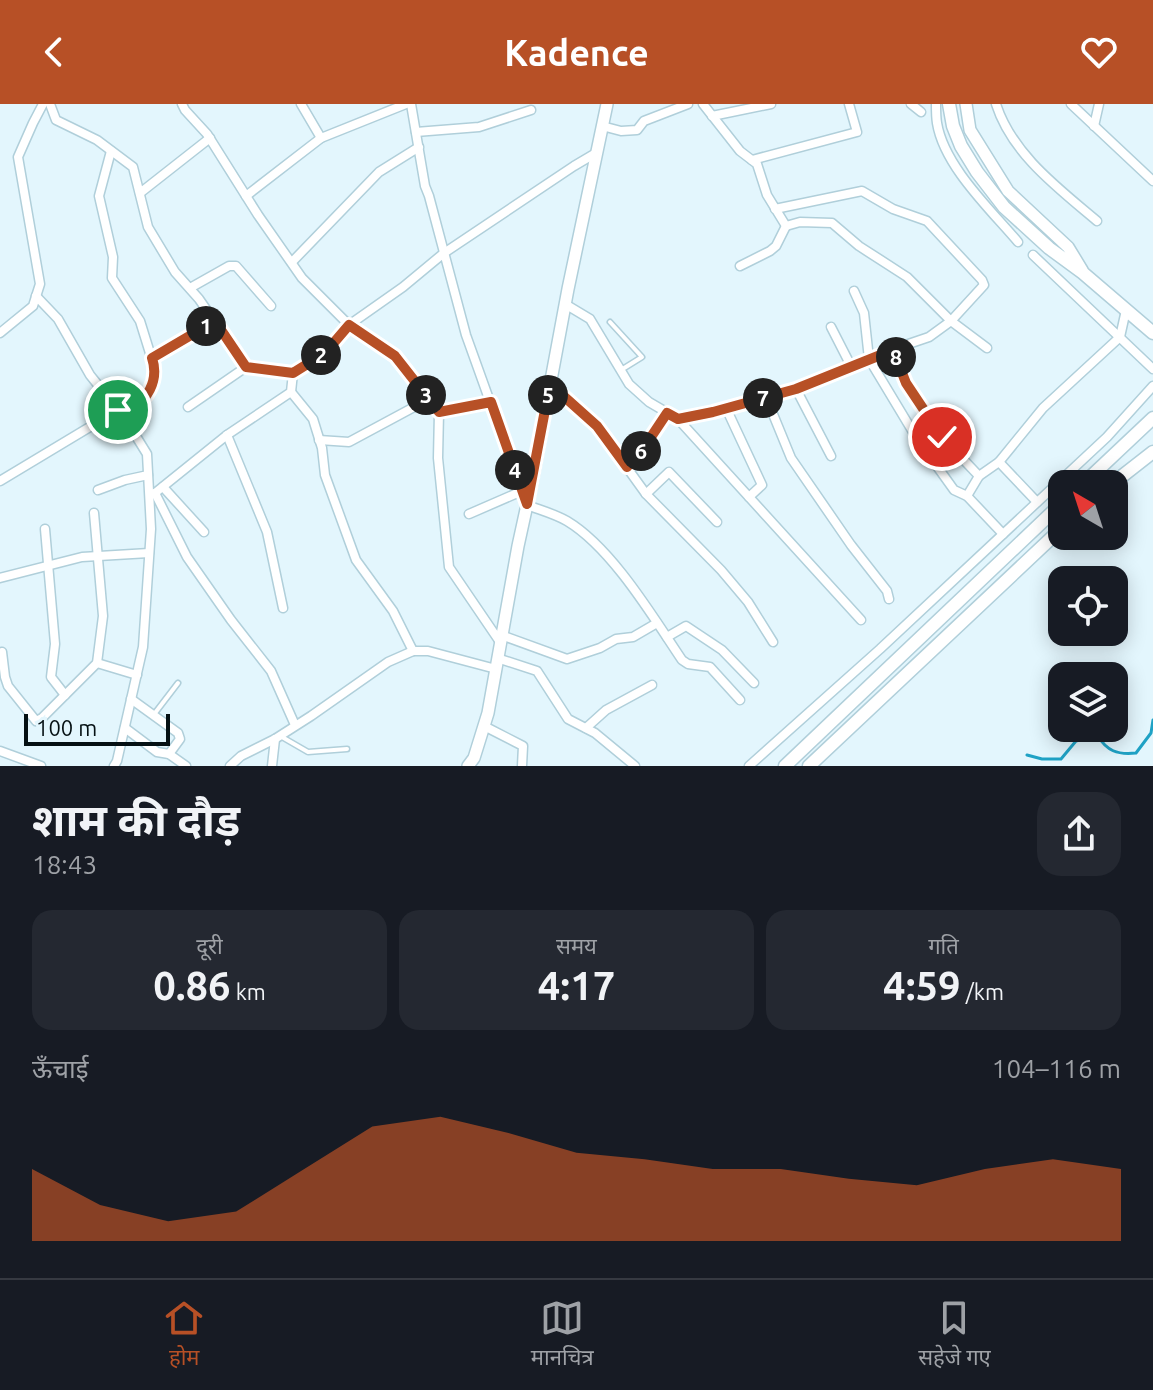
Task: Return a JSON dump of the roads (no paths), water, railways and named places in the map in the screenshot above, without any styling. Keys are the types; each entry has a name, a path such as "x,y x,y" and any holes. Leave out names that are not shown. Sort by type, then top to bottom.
{"main road":[{"path":"468,766 474,758 488,713 565,304 607,104"},
{"path":"949,104 961,146 1004,207 1153,333"},
{"path":"966,104 970,130 1008,191 1068,247 1083,273"},
{"path":"1098,470 1153,418"},
{"path":"1128,472 1153,452"},
{"path":"785,766 1048,516"},
{"path":"809,766 1048,541"}],"street":[{"path":"0,333 33,306 40,284 18,157 43,104"},
{"path":"50,104 56,120 97,140 133,167 148,227 175,272 215,321 246,367"},
{"path":"182,104 210,138 302,278 349,325 395,356 439,412 438,458 449,567 501,638 567,659 604,647 616,639 633,637 657,623"},
{"path":"301,104 321,138"},
{"path":"246,196 321,138 408,104 425,186 466,335 527,505 566,521 596,543 640,597 685,663 710,667 740,700"},
{"path":"602,126 621,131 637,130 644,121 688,104"},
{"path":"703,104 740,151 757,164 767,195 786,226"},
{"path":"712,116 771,104"},
{"path":"752,160 857,132 849,104"},
{"path":"911,104 921,112"},
{"path":"936,104 937,125 951,157 963,177 1018,242"},
{"path":"996,104 1013,141 1044,175 1097,221"},
{"path":"1071,104 1153,181"},
{"path":"1094,126 1099,104"},
{"path":"416,132 479,127 531,110"},
{"path":"140,193 210,138"},
{"path":"292,262 379,172 419,147"},
{"path":"111,151 99,196 113,257 112,278 140,321 154,366 150,392 126,420"},
{"path":"188,407 246,367 293,373 325,353 349,325 444,253 596,153"},
{"path":"678,419 796,389 929,337 951,321 984,285 927,221 887,207 862,191 775,209"},
{"path":"740,266 776,246 786,226 800,222 832,223 859,246 907,277 951,321 987,348"},
{"path":"1033,255 1153,369"},
{"path":"190,288 229,266 236,266 271,306"},
{"path":"854,291 864,313 869,359 919,442 954,490 967,496 1003,534"},
{"path":"36,296 58,319 90,375 126,420 147,454 148,475 187,557 271,671 295,725"},
{"path":"565,304 590,319 629,384 649,402 678,419 861,620"},
{"path":"967,496 979,476 999,462 1043,408 1120,337 1126,310"},
{"path":"152,358 215,321"},
{"path":"831,327 851,366"},
{"path":"893,350 906,383 942,437 979,476"},
{"path":"293,373 291,392 313,419 325,475 356,560 388,603 413,651"},
{"path":"550,384 597,426 646,494 748,602 773,642"},
{"path":"749,766 874,655 1107,437 1153,386"},
{"path":"796,389 831,456"},
{"path":"114,766 143,647 156,492 227,435 291,392"},
{"path":"766,397 791,458 887,591 889,599"},
{"path":"319,440 349,442 429,399"},
{"path":"439,412 491,402"},
{"path":"726,408 762,485 749,497"},
{"path":"0,481 118,410"},
{"path":"627,467 667,413"},
{"path":"227,435 267,532 283,608"},
{"path":"999,462 1037,502"},
{"path":"646,494 669,472 717,522"},
{"path":"98,490 148,475"},
{"path":"469,514 522,491"},
{"path":"156,492 204,532"},
{"path":"2,652 8,686 36,721 97,663 103,616 94,513"},
{"path":"45,529 55,644 51,677 65,695"},
{"path":"0,578 82,557 149,553"},
{"path":"667,637 686,626 722,650 754,683"},
{"path":"230,766 388,662 413,651 428,651 537,671 568,719 595,733 635,766"},
{"path":"97,663 137,675"},
{"path":"586,728 606,710 652,685"},
{"path":"131,699 180,736 169,754"},
{"path":"484,726 523,746 522,766"},
{"path":"125,728 157,752 169,754 186,766"},
{"path":"272,766 278,737"},
{"path":"0,751 41,766"}],"lane":[{"path":"610,322 641,355 640,360 621,370"},
{"path":"154,715 178,683"},
{"path":"278,737 308,752 347,749"}],"waterway":[{"path":"1027,755 1061,759 1076,741 1097,735 1113,751 1136,753 1151,733 1153,720"}]}
